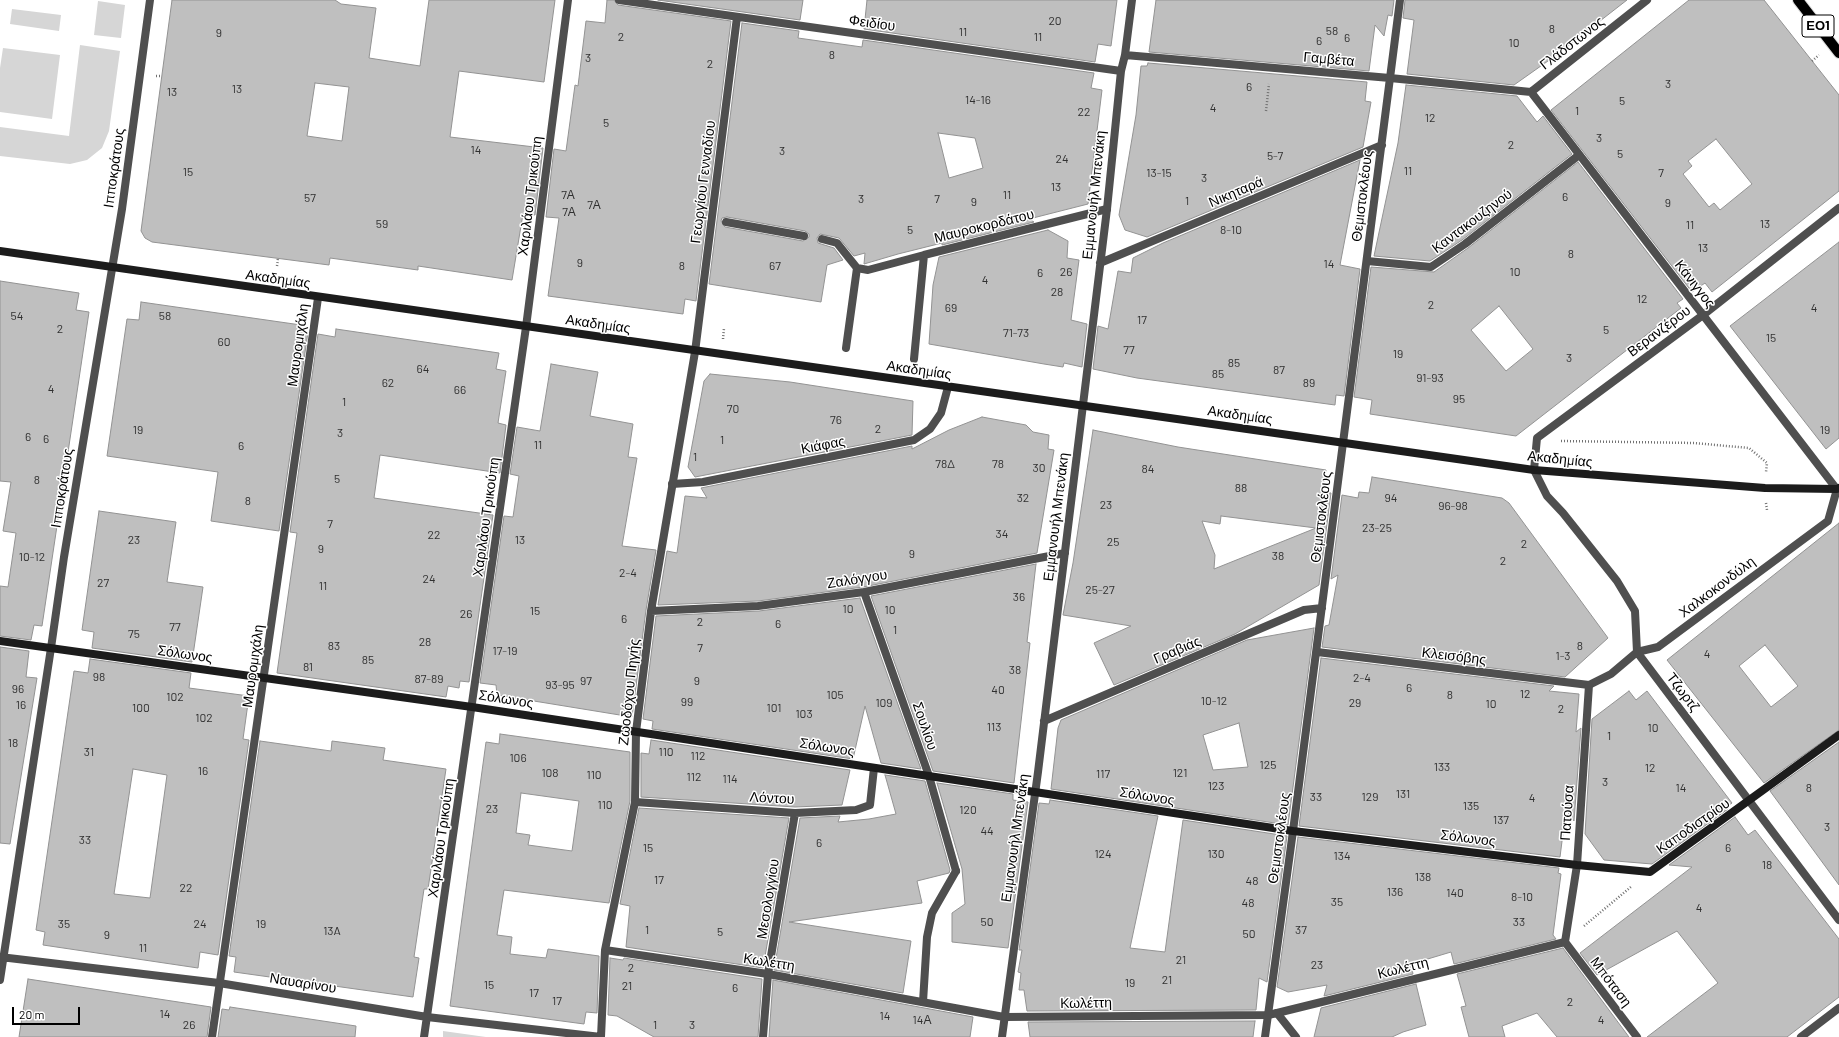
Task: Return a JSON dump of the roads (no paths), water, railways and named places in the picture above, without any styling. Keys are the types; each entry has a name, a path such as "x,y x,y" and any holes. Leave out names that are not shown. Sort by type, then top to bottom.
{"main road":[{"name":"ΕΟ1","path":"1798,0 1839,53"},
{"name":"Ακαδημίας","path":"0,251 112,269 1534,470 1765,488 1838,490"},
{"name":"Σόλωνος","path":"0,641 472,707 1293,831 1577,865 1650,872"},
{"name":"Καποδιστρίου","path":"1650,872 1749,802 1839,735"}],"street":[{"name":"Ιπποκράτους","path":"0,980 2,957 52,648 64,557 112,269 150,0"},
{"name":"Χαριλάου Τρικούπη","path":"424,1037 526,327 568,0"},
{"name":"Φειδίου","path":"619,0 1120,71"},
{"name":"Εμμανουήλ Μπενάκη","path":"1002,1037 1065,553 1107,209 1120,71 1125,55 1132,0"},
{"name":"Θεμιστοκλέους","path":"1265,1037 1400,0"},
{"name":"Γλάδστωνος","path":"1530,92 1648,0"},
{"name":"Γεωργίου Γενναδίου","path":"695,352 737,17"},
{"name":"Γαμβέτα","path":"1125,55 1271,67 1530,92"},
{"name":"Κάνιγγος","path":"1530,92 1838,490"},
{"name":"Νικηταρά","path":"1100,263 1382,145"},
{"name":"Καντακουζηνού","path":"1367,261 1431,267 1465,244 1579,155"},
{"name":"Βερανζέρου","path":"1534,470 1537,438 1703,315 1839,208"},
{"name":"Μαυροκορδάτου","path":"914,359 924,255 1107,209"},
{"path":"726,222 804,236"},
{"path":"822,239 837,243 857,268 868,270 924,255"},
{"path":"846,348 857,268"},
{"name":"Μαυρομιχάλη","path":"212,1037 318,298"},
{"name":"Ζωοδόχου Πηγής","path":"602,1037 605,950 635,802 636,732 651,612 695,352"},
{"name":"Κιάφας","path":"672,484 703,482 914,440 930,430 941,413 948,387"},
{"path":"1534,470 1547,496 1563,513 1617,581 1635,611 1637,652"},
{"name":"Χαλκοκονδύλη","path":"1589,685 1611,674 1637,652 1658,647 1828,521 1838,490"},
{"name":"Ζαλόγγου","path":"651,612 758,606 864,592 1065,553"},
{"name":"Σουλίου","path":"864,592 929,776 956,871 932,913 927,937 924,1002"},
{"name":"Γραβιάς","path":"1044,721 1304,610 1322,608"},
{"name":"Κλεισόβης","path":"1316,652 1589,685"},
{"name":"Τζωρτζ","path":"1637,652 1839,920"},
{"name":"Πατούσα","path":"1565,942 1577,865 1589,685"},
{"name":"Λόντου","path":"635,802 796,812 856,810 870,805 874,768"},
{"name":"Μεσολογγίου","path":"763,1037 768,974 796,812"},
{"name":"Κωλέττη","path":"605,950 768,974 1004,1017 1268,1015 1565,942"},
{"name":"Μπόταση","path":"1565,942 1637,1037"},
{"name":"Ναυαρίνου","path":"2,957 219,983 427,1017 602,1037"},
{"path":"1801,1037 1839,1008"},
{"path":"1277,1013 1296,1037"}]}
